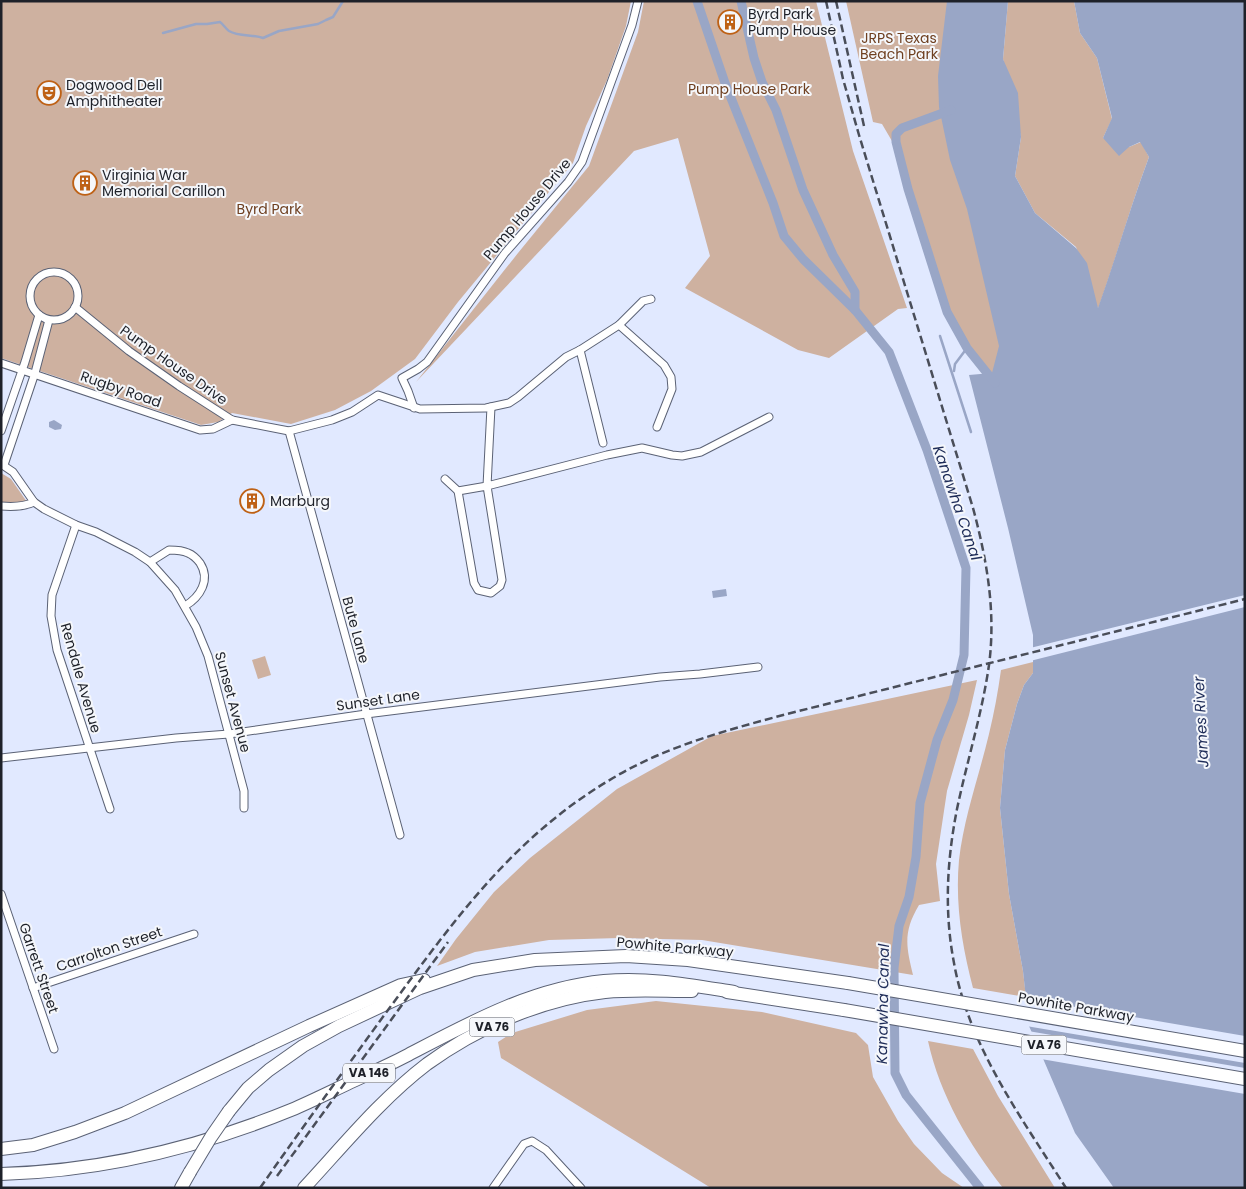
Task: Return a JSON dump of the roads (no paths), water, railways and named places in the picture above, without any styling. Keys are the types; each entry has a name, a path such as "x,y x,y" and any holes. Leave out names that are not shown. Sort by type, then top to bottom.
{"highway":[{"name":"Powhite Parkway","path":"181,1188 211,1137 248,1088 269,1070 303,1046 339,1026 420,988 473,970 535,960 626,956 688,960 848,983 1245,1051"},
{"path":"1,1149 33,1145 75,1132 125,1113 247,1055 401,986 473,970"},
{"name":"VA 146","path":"1,1174 38,1173 108,1164 180,1148 235,1131 292,1110 499,1009 563,989 603,981 663,980 734,992"},
{"name":"VA 76","path":"304,1188 382,1104 427,1064 502,1022 531,1009 566,999 605,992 734,992 1245,1079"}],"street":[{"name":"Pump House Drive","path":"414,408 402,378 427,362 505,253 576,172 582,162 632,25 638,1"},
{"path":"51,272 65,275 75,286 78,293 75,307 72,312 62,319 49,320 38,315 31,305 30,290 38,278 51,272"},
{"path":"414,408 491,408 509,403 518,398 566,357 619,325 644,301 651,299"},
{"name":"Pump House Drive","path":"75,307 129,351 232,420 289,431 332,420 352,412 378,395 414,408"},
{"path":"1,431 38,315"},
{"name":"Sunset Avenue","path":"49,320 35,373 3,465 18,478 34,502 55,516 121,544 150,562 175,590 196,627 208,656 244,791 244,808"},
{"path":"619,325 664,365 671,377 672,389 657,427"},
{"path":"580,350 603,443"},
{"name":"Rugby Road","path":"1,362 200,430 213,429 232,420"},
{"path":"445,479 458,491 474,583 478,590 491,593 500,586 502,580 486,486 491,408"},
{"path":"458,491 486,486 606,455 642,448 672,455 696,454 768,417"},
{"name":"Bute Lane","path":"289,431 400,835"},
{"path":"1,506 22,506 34,502"},
{"name":"Rendale Avenue","path":"76,525 52,595 50,616 57,650 110,809"},
{"path":"150,562 169,550 187,552 194,556 202,566 205,577 199,594 192,602 185,606"},
{"name":"Sunset Lane","path":"1,758 229,734 366,714 660,677 758,668"},
{"name":"Garrett Street","path":"1,894 54,1049"},
{"name":"Carrolton Street","path":"33,988 194,934"},
{"path":"493,1188 524,1144 532,1141 546,1150 581,1188"}],"water":[{"name":"James River","path":"947,1 1008,1 1003,59 1018,93 1021,137 1015,176 1035,213 1076,248 1087,263 1098,308 1149,157 1140,142 1129,147 1119,156 1103,138 1112,118 1097,58 1080,33 1074,1 1245,1 1245,1188 1114,1188 1075,1133 1029,1026 1023,971 1009,894 1000,808 1005,750 1017,704 1024,685 1033,673 1033,635 969,375 992,373 999,346 967,209 950,160 939,107 938,76"},
{"path":"54,420 62,425 61,429 55,430 49,427 49,422"},
{"path":"726,589 727,596 713,598 712,591"}],"waterway":[{"path":"163,33 196,24 220,22 233,33 263,38 279,31 318,24 333,17 343,1"},
{"name":"Kanawha Canal","path":"697,1 725,83 773,203 784,236 803,259 855,310 889,352 927,450 966,568 964,655 953,700 937,740 920,803 916,857 909,897 899,926 894,968 895,1073 906,1095 980,1188"},
{"path":"741,1 754,58 762,82 776,110 803,190 833,255 855,292 855,310"},
{"path":"951,110 902,128 896,134 896,142 908,189 947,312 967,348 995,383"},
{"path":"940,336 971,432"},
{"path":"954,371 955,364 967,348"}],"railway":[{"path":"826,1 843,79 859,135 973,508 989,586 991,606 989,665 957,809 949,866 948,905 954,963 961,994 984,1052 1015,1108 1066,1188"},
{"path":"836,1 864,126"},
{"path":"260,1188 413,976 488,882 546,826 578,801 613,778 676,748 742,726 1245,599"},
{"path":"277,1176 448,942"}],"place":[{"name":"Byrd Park Pump House","path":"730,22"},
{"name":"Dogwood Dell Amphitheater","path":"49,93"},
{"name":"Virginia War Memorial Carillon","path":"85,183"},
{"name":"Marburg","path":"252,501"}],"park label":[{"name":"JRPS Texas Beach Park","path":"899,46"},
{"name":"Pump House Park","path":"749,89"},
{"name":"Byrd Park","path":"269,209"}]}
